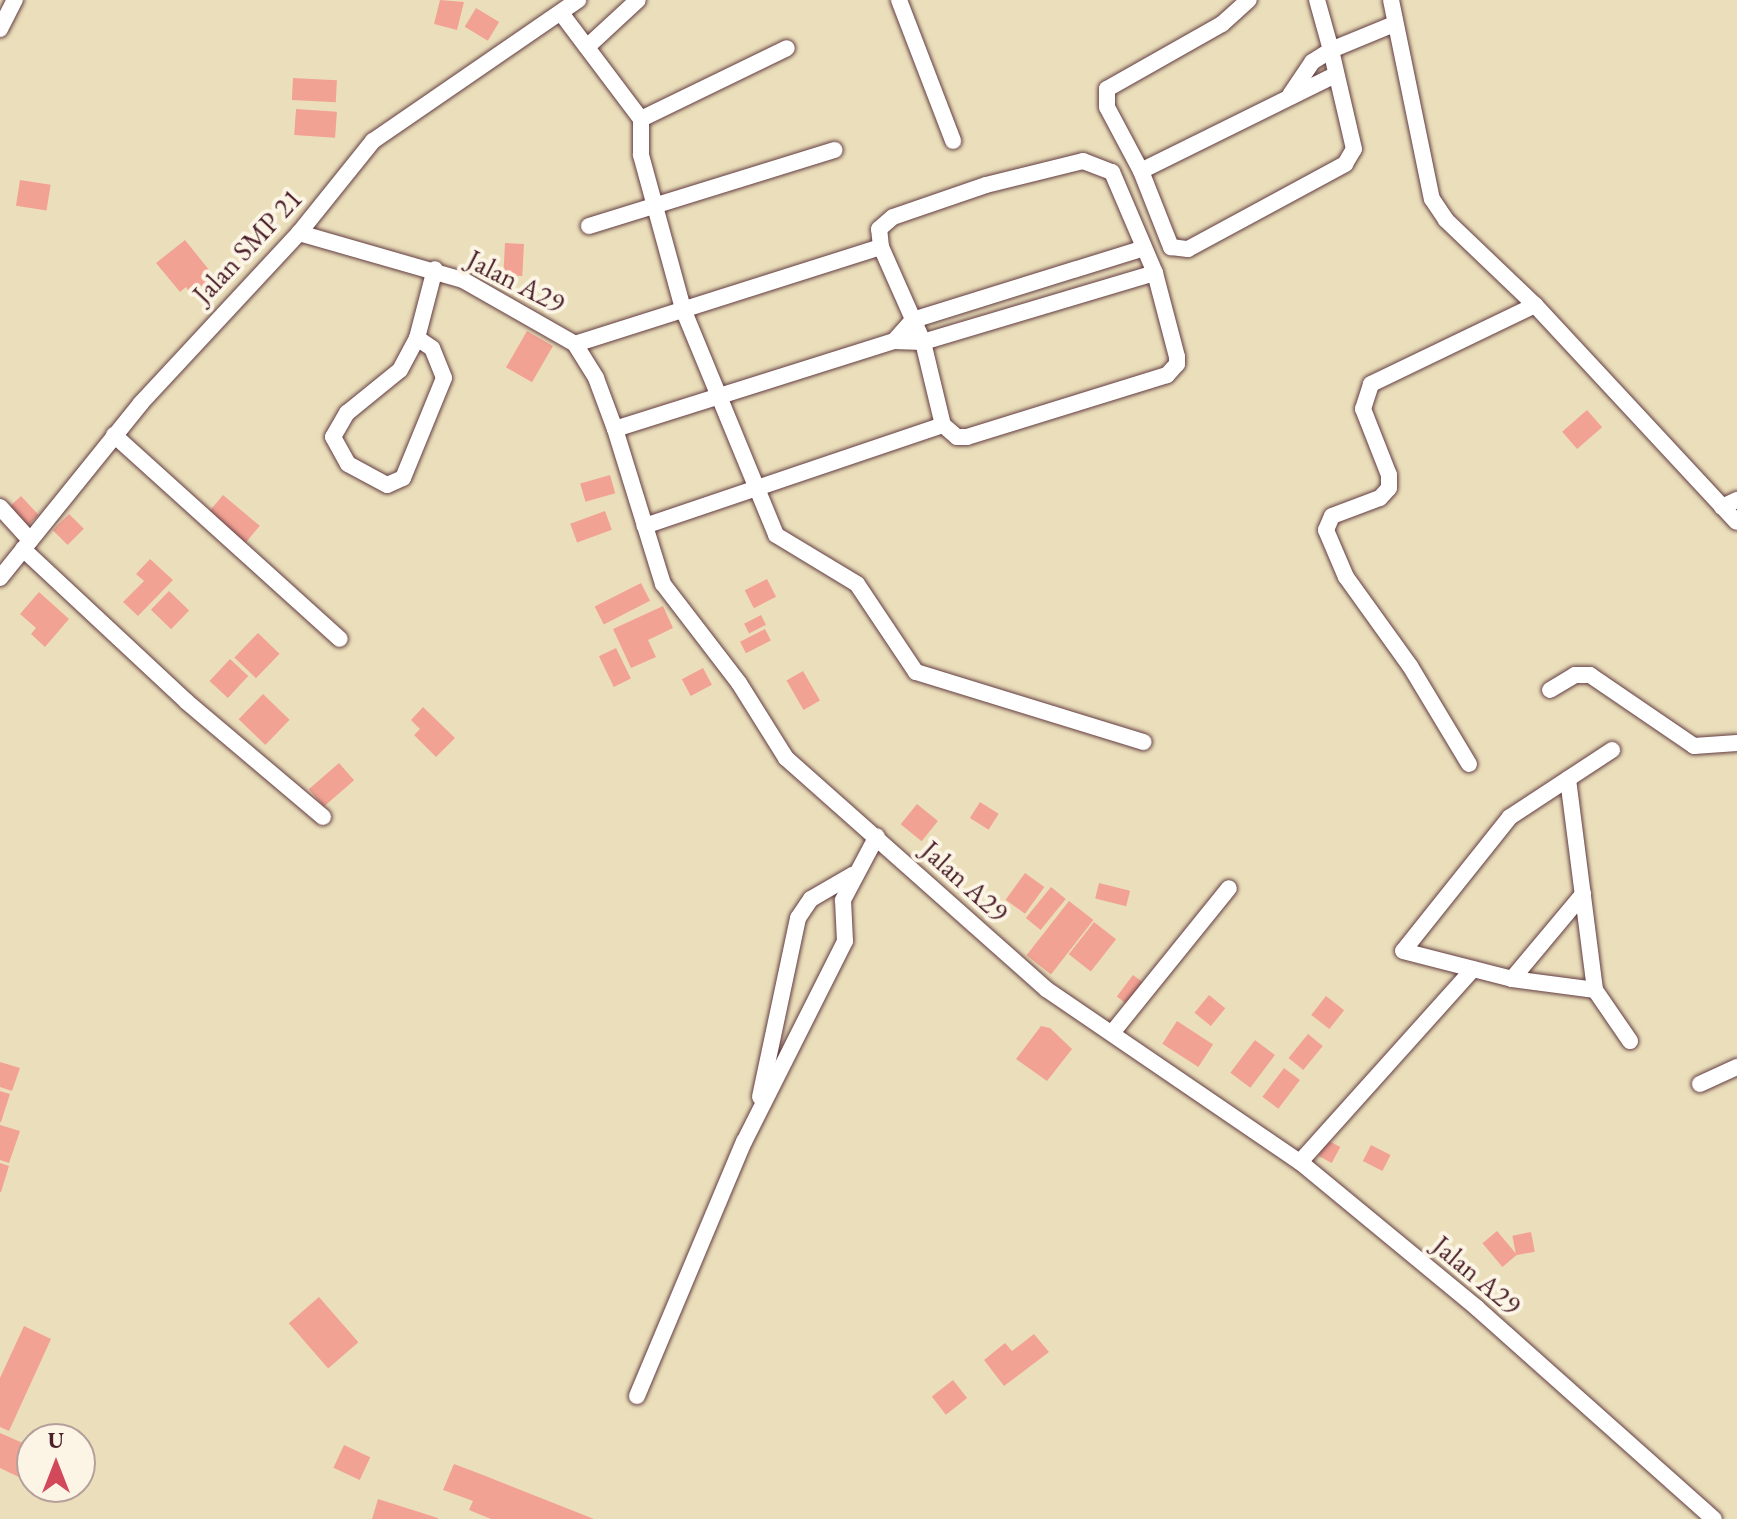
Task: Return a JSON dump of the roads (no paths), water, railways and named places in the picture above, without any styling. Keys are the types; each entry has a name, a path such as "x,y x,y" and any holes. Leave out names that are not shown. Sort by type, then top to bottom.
{"street":[{"path":"0,29 15,0"},
{"name":"Jalan SMP 21","path":"0,578 114,435 299,233 373,141 578,0"},
{"path":"587,47 638,0"},
{"path":"899,0 953,141"},
{"path":"1249,0 1222,24 1107,89 1104,100 1141,171 1171,247 1188,249 1345,164 1353,155 1317,0"},
{"path":"1391,0 1432,199 1446,220 1535,305 1730,504 1737,522"},
{"path":"561,13 641,119 641,155 683,309 753,489 776,535 857,584 916,672 1143,742"},
{"path":"1289,97 1312,62 1331,50 1394,24"},
{"path":"641,119 787,48"},
{"path":"1141,171 1335,75"},
{"path":"589,226 834,150"},
{"path":"1083,161 1112,172 1155,273 1177,357 1174,370 967,437 948,433 943,425 923,342 881,247 879,229 893,217 986,185 1083,161"},
{"name":"Jalan A29","path":"299,233 435,269 539,319 575,344 596,378 615,429 663,584 739,683 786,758 1046,989 1300,1162 1477,1308 1714,1519"},
{"path":"575,344 881,247"},
{"path":"894,341 913,320 1144,248"},
{"path":"417,338 432,348 444,378 403,478 387,485 348,464 333,437 347,413 400,370 417,338 435,269"},
{"path":"615,429 894,341 923,342 1155,273"},
{"path":"1469,764 1410,666 1346,577 1326,530 1332,516 1380,498 1389,488 1389,475 1363,409 1371,384 1535,305"},
{"path":"645,526 943,425"},
{"path":"114,435 340,639"},
{"path":"0,507 26,544 187,702 323,817"},
{"path":"1550,690 1575,675 1590,675 1694,746 1737,743"},
{"path":"1595,990 1512,979 1403,951 1510,817 1612,750"},
{"path":"1568,779 1595,990 1630,1041"},
{"path":"637,1396 756,1119 845,941 843,900 852,875 877,836"},
{"path":"756,1119 798,918 811,899 852,875"},
{"path":"1112,1033 1229,888"},
{"path":"1512,979 1583,894"},
{"path":"1300,1162 1473,969"},
{"path":"1700,1084 1737,1067"}]}
